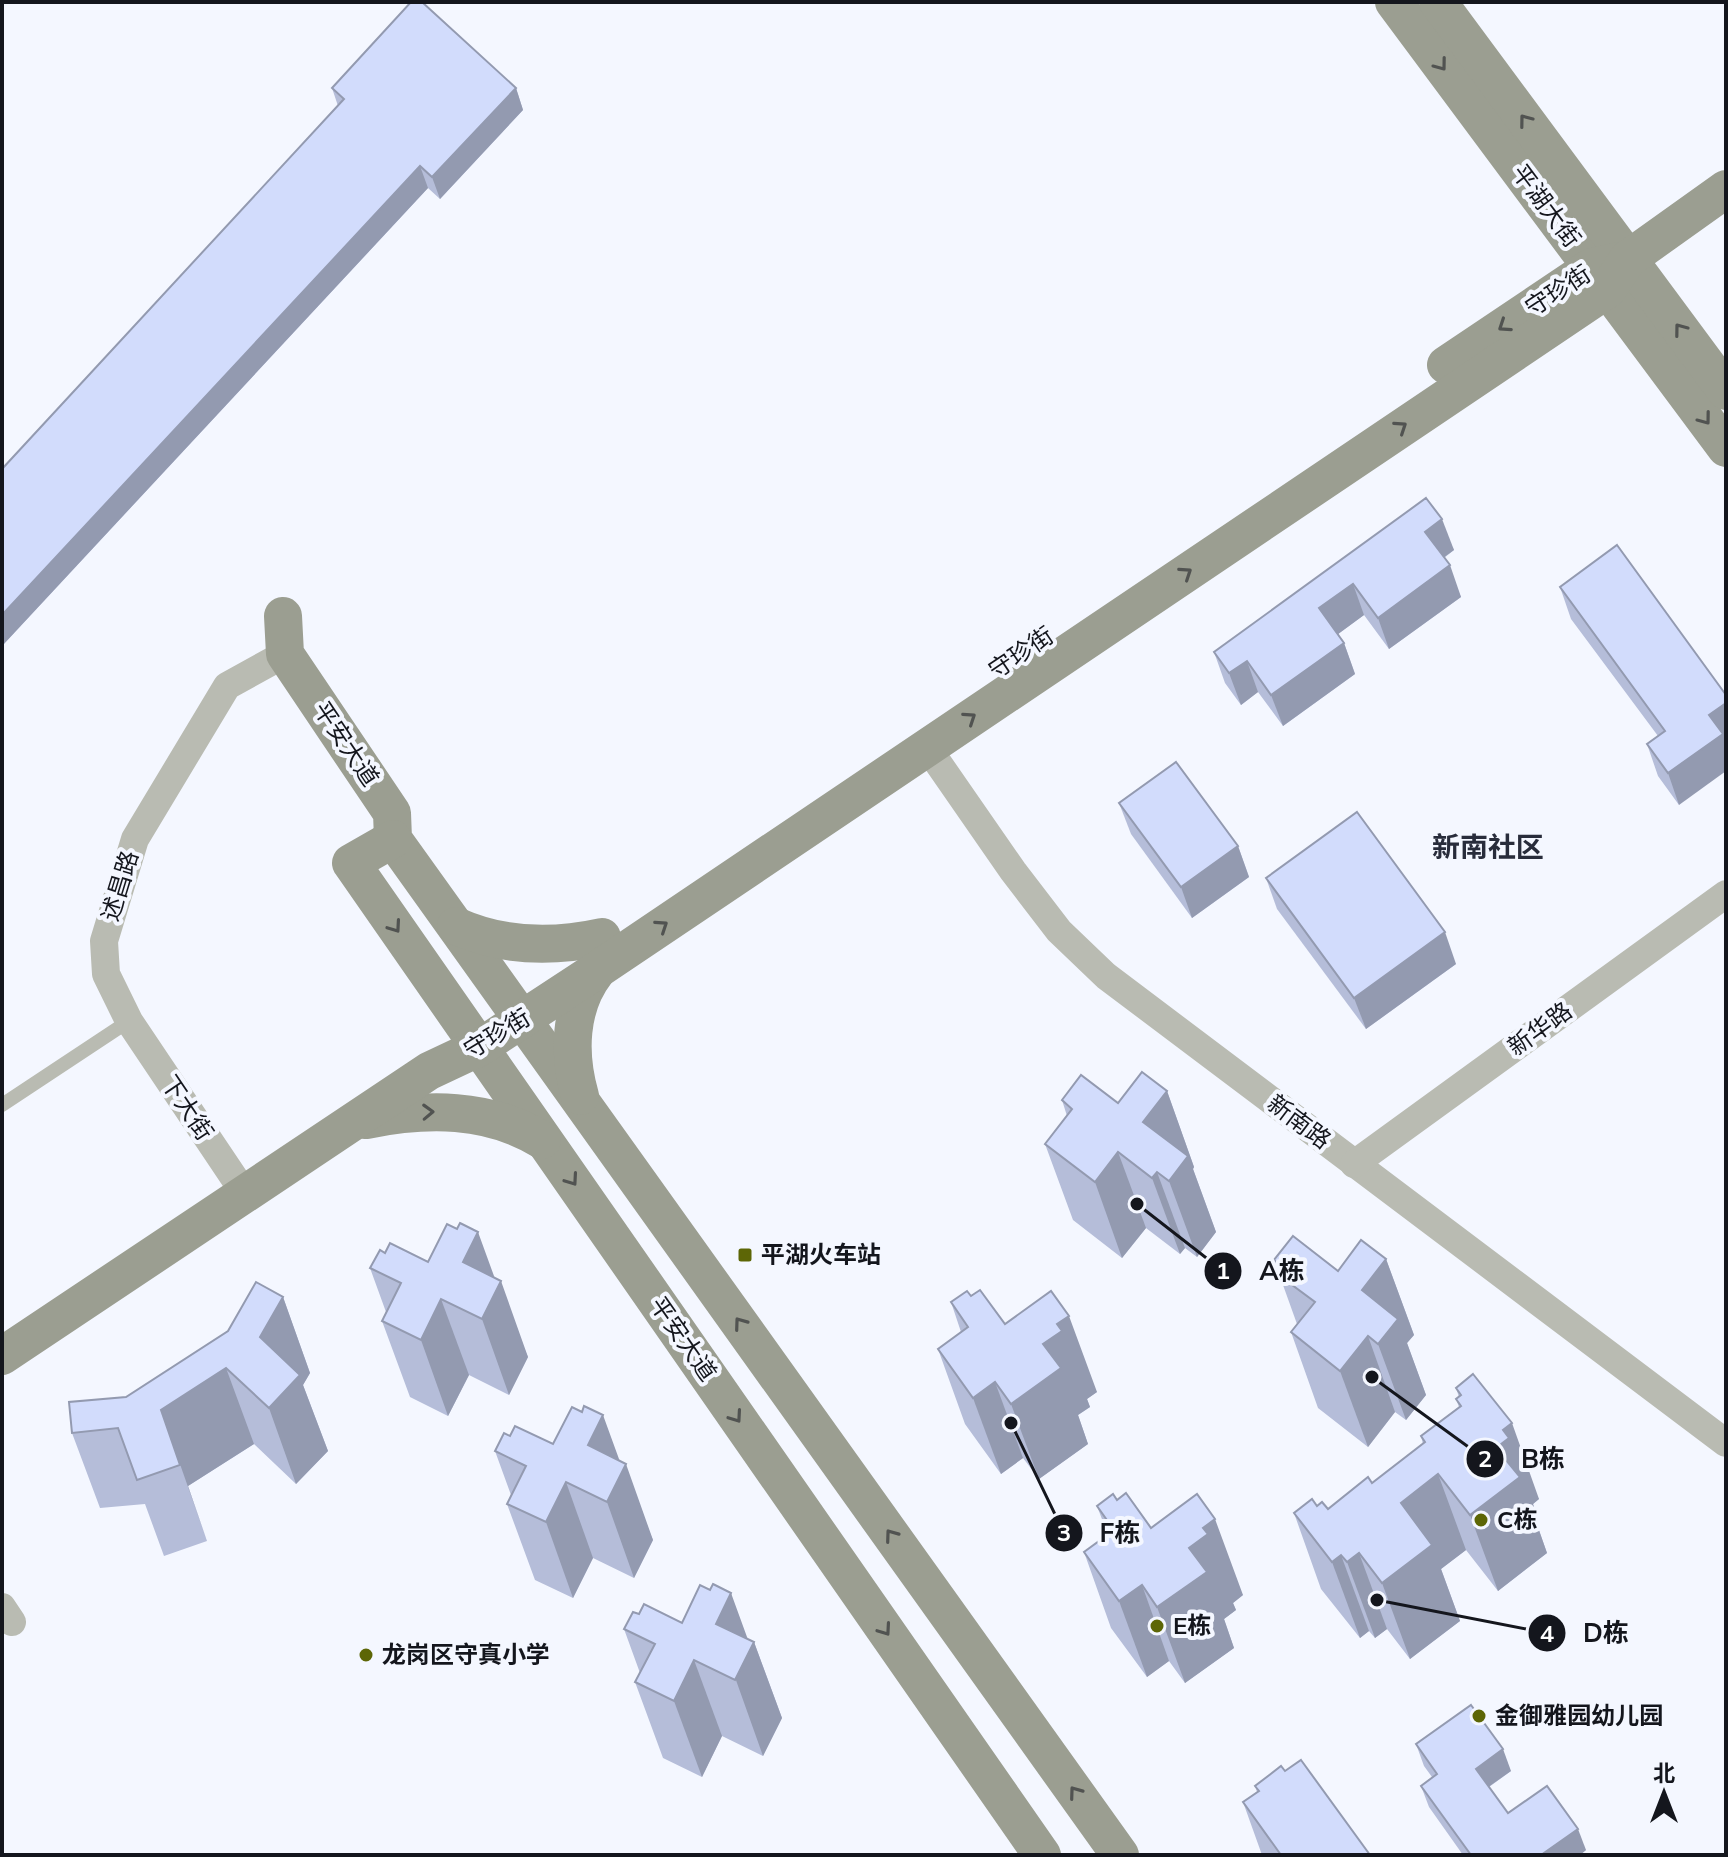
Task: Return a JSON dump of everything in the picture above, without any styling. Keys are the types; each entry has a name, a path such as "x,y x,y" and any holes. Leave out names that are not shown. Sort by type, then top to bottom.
{"street":[{"name":"平湖大街","path":"1394,2 1609,272 1726,391"},
{"name":"平湖大街","path":"1438,2 1609,272 1726,448"},
{"name":"守珍街","path":"600,953 927,747 1726,189"},
{"name":"守珍街","path":"2,1356 429,1071 473,1037 1609,272"},
{"path":"283,616 285,654"},
{"name":"述昌路","path":"129,1021 106,974 104,941 135,839 227,686 285,654"},
{"name":"平安大道","path":"285,654 392,813 393,839 1120,1855"},
{"name":"新南路","path":"927,747 1013,871 1059,931 1106,976 1726,1443"},
{"name":"平安大道","path":"393,839 351,863 1042,1855"},
{"name":"新华路","path":"1354,1164 1726,894"},
{"path":"456,926 480,937 522,944 576,943 600,953 584,987 574,1026 572,1055 582,1102"},
{"name":"下大街","path":"129,1021 245,1194"},
{"path":"351,1123 398,1114 448,1112 489,1117 518,1126 546,1143"}],"lane":[{"path":"2,1105 129,1021"}],"building":[{"path":"411,2 422,2 516,88 432,177 420,166 2,615 2,469 344,99 332,88"},
{"path":"1426,498 1442,519 1425,532 1450,565 1378,618 1353,584 1319,608 1344,643 1271,695 1247,661 1229,673 1214,652"},
{"path":"1617,545 1726,695 1726,703 1709,715 1723,734 1668,773 1647,744 1665,731 1560,587"},
{"path":"1176,762 1238,846 1181,887 1119,803"},
{"path":"1357,812 1445,932 1354,998 1266,878"},
{"path":"1142,1072 1167,1091 1143,1122 1188,1156 1169,1181 1157,1172 1152,1178 1118,1152 1095,1182 1045,1144 1072,1109 1062,1100 1081,1075 1118,1103"},
{"path":"460,1223 478,1232 463,1262 501,1281 482,1319 441,1299 421,1340 382,1321 401,1283 370,1268 380,1250 385,1253 390,1243 428,1262 447,1224 457,1229"},
{"path":"1293,1236 1338,1271 1361,1240 1386,1259 1362,1290 1398,1319 1378,1344 1368,1336 1340,1371 1291,1332 1315,1302 1280,1276 1285,1270 1274,1260"},
{"path":"256,1282 283,1297 260,1337 300,1375 269,1408 226,1368 161,1410 180,1465 137,1480 118,1428 72,1433 69,1402 126,1397 228,1331"},
{"path":"980,1290 1005,1324 1051,1291 1069,1316 1057,1324 1062,1331 1043,1344 1061,1368 1011,1404 995,1382 973,1398 938,1349 968,1327 951,1302 967,1291 971,1296"},
{"path":"1473,1374 1512,1423 1503,1430 1509,1438 1496,1448 1520,1477 1470,1515 1438,1474 1401,1503 1432,1545 1382,1583 1359,1553 1347,1562 1341,1555 1332,1562 1294,1513 1312,1499 1317,1506 1322,1502 1328,1509 1368,1477 1372,1483 1425,1442 1421,1436 1461,1406 1456,1399 1461,1395 1456,1388"},
{"path":"584,1406 603,1415 588,1445 626,1464 607,1502 566,1482 546,1522 507,1504 526,1466 495,1451 504,1433 510,1436 515,1426 553,1444 572,1407 582,1412"},
{"path":"1126,1493 1151,1528 1197,1494 1215,1519 1203,1528 1208,1534 1189,1548 1207,1572 1157,1607 1142,1585 1119,1601 1084,1552 1114,1530 1097,1506 1113,1494 1117,1500"},
{"path":"713,1584 731,1593 716,1624 754,1642 735,1680 694,1660 674,1701 635,1682 655,1644 624,1629 633,1612 639,1614 644,1604 682,1623 700,1585 710,1590"},
{"path":"1471,1705 1503,1749 1476,1769 1508,1813 1547,1786 1578,1829 1541,1855 1471,1855 1421,1786 1437,1774 1416,1744"},
{"path":"1301,1760 1370,1855 1281,1855 1243,1802 1259,1791 1255,1786 1281,1766 1285,1771"}],"place":[{"name":"A栋","path":"1137,1204"},
{"name":"平湖火车站","path":"745,1255"},
{"name":"B栋","path":"1372,1377"},
{"name":"F栋","path":"1011,1423"},
{"name":"C栋","path":"1481,1520"},
{"name":"D栋","path":"1377,1600"},
{"name":"E栋","path":"1157,1626"},
{"name":"龙岗区守真小学","path":"366,1655"},
{"name":"金御雅园幼儿园","path":"1479,1716"}],"district":[{"name":"新南社区","path":"1488,847"}]}
